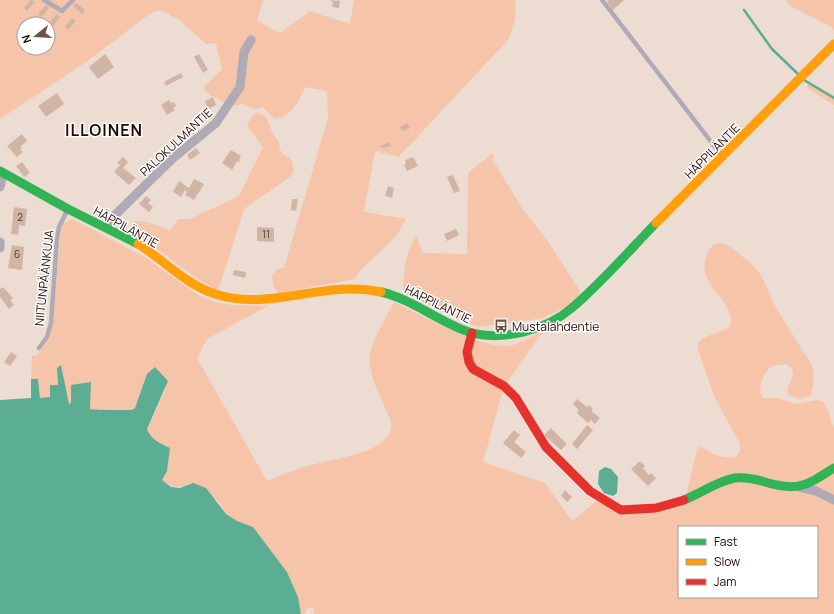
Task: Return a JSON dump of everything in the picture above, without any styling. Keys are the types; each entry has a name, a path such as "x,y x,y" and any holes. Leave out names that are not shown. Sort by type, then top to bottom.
{"street":[{"name":"PALOKULMANTIE","path":"107,228 115,215 147,186 172,159 216,123 240,87 244,52 251,40"},
{"name":"HÄPPILÄNTIE","path":"1,172 146,250 201,289 216,295 250,300 304,295 352,287 368,289 397,297 472,333 488,335 527,331 558,318 572,308 834,44"},
{"path":"0,187 1,172"},
{"path":"0,242 0,248"},
{"path":"472,333 467,352 469,362 473,368 504,386 519,403 546,447 590,491 620,510 649,508 686,500 724,481 735,478 750,478 785,488 799,487 816,491 834,500"},
{"path":"799,487 819,478 834,468"}],"lane":[{"path":"44,0 62,11 73,0"},
{"path":"602,0 723,157"},
{"name":"NIITUNPÄÄNKUJA","path":"39,348 47,337 51,323 57,239 59,227 68,209"}],"shaded area":[{"path":"0,0 263,0 257,21 280,33 310,11 350,24 354,0 515,0 516,10 512,30 508,40 399,157 375,151 364,212 406,219 397,235 358,273 355,279 279,293 274,288 272,275 278,269 284,268 328,118 327,91 305,87 294,107 280,118 274,118 263,107 255,109 242,104 232,106 210,95 203,88 222,69 216,43 206,44 176,17 173,18 167,13 161,11 148,15 89,60 0,119"},
{"path":"785,0 834,0 834,30 830,26 790,6"},
{"path":"811,83 834,96 834,105 806,87"},
{"path":"254,113 259,113 265,116 272,132 280,144 279,148 283,154 291,158 294,171 291,176 244,209 218,291 184,269 131,230 135,221 153,224 170,231 178,219 190,219 239,196 263,147 247,125"},
{"path":"493,153 494,162 522,208 547,240 581,293 570,305 543,318 478,327 463,322 408,294 403,289 404,275 407,256 416,236 423,253 467,254 468,173"},
{"path":"72,219 143,256 198,295 214,302 232,305 268,306 207,339 197,358 267,481 305,467 361,453 384,441 390,433 391,422 371,373 370,356 376,335 394,302 470,338 501,346 513,345 544,330 504,386 483,462 545,483 572,521 600,498 621,510 685,500 698,446 718,456 734,458 739,453 739,442 714,396 698,349 698,343 703,338 729,328 731,318 728,308 708,280 705,270 706,258 713,245 721,243 730,247 751,263 761,275 776,308 813,367 814,381 811,395 798,399 788,394 788,388 793,371 787,364 781,364 771,367 765,373 760,387 761,395 763,398 778,398 795,404 817,400 823,402 828,409 834,427 834,614 314,614 313,607 306,609 305,614 301,614 298,597 287,572 253,527 237,521 226,514 219,502 193,483 177,487 162,480 167,471 170,448 153,439 147,429 166,389 147,374 135,408 132,410 90,409 86,383 81,385 71,404 69,405 57,368 58,385 50,397 40,398 38,379 31,379 32,356 38,355 49,338 53,323 61,228 63,224"},
{"path":"61,365 69,404 71,403 71,385 91,382 90,409 103,410 132,410 135,408 147,374 155,367 168,381 147,429 153,439 170,448 167,471 162,480 171,487 180,488 193,483 206,488 226,514 237,521 253,527 287,572 298,597 301,614 0,614 0,400 31,398 31,379 38,379 40,398 50,397 50,385 58,385 57,368"},
{"path":"605,467 611,469 618,477 617,493 613,496 604,493 598,484 599,471"}],"building":[{"path":"31,0 35,2 27,11 24,8"},
{"path":"329,0 340,1 339,8 332,7 333,2"},
{"path":"609,0 624,0 613,10 607,2"},
{"path":"76,3 85,10 82,14 73,6"},
{"path":"46,5 49,8 42,16 38,14"},
{"path":"57,14 60,17 56,22 56,16"},
{"path":"72,18 76,21 68,30 65,27"},
{"path":"105,54 114,67 98,79 89,67"},
{"path":"199,54 208,70 203,73 194,57"},
{"path":"181,73 183,77 166,86 164,82"},
{"path":"57,93 64,104 46,117 38,106"},
{"path":"213,97 216,105 208,109 205,101"},
{"path":"169,100 171,103 174,102 176,106 173,108 175,110 167,115 161,105"},
{"path":"407,123 410,128 402,131 400,127"},
{"path":"22,134 27,141 21,146 22,148 20,149 23,152 17,157 7,146"},
{"path":"390,142 391,146 382,148 380,146"},
{"path":"196,148 200,153 190,160 187,155"},
{"path":"231,150 241,156 239,162 237,161 232,170 222,163"},
{"path":"123,157 128,162 123,168 136,178 129,185 114,172 120,165 117,163"},
{"path":"413,157 418,166 407,171 404,165 406,164 405,160"},
{"path":"22,162 30,173 24,177 16,166"},
{"path":"453,175 460,191 454,193 447,177"},
{"path":"194,179 204,184 194,200 185,195 187,192 185,190 181,197 173,192 179,181 189,188"},
{"path":"388,186 394,188 392,198 385,196"},
{"path":"146,196 151,200 148,203 153,207 149,212 139,204"},
{"path":"292,199 298,199 296,211 291,210"},
{"path":"14,207 27,209 25,226 19,225 18,235 11,234"},
{"path":"257,227 274,228 274,242 257,241"},
{"path":"456,229 459,235 447,241 444,234"},
{"path":"12,245 24,247 22,270 8,268"},
{"path":"234,270 246,272 245,278 233,275"},
{"path":"3,287 13,298 10,300 14,305 9,309 0,297 0,289"},
{"path":"11,352 17,356 10,366 4,362"},
{"path":"577,399 587,407 589,405 593,409 591,411 600,418 595,424 591,420 588,423 577,413 579,410 573,404"},
{"path":"587,425 593,430 577,449 572,444"},
{"path":"551,428 567,444 561,450 544,435"},
{"path":"514,430 520,435 514,442 526,452 521,458 503,443"},
{"path":"640,461 645,466 643,468 649,475 651,473 656,478 648,486 631,469"},
{"path":"565,490 572,497 567,502 561,496"}],"waterway":[{"path":"744,10 772,49 798,74"},
{"path":"804,80 834,98"}],"traffic: fast":[{"path":"0,171 68,209 138,244"},
{"path":"381,292 404,300 447,323 469,332 496,336 524,332 550,322 573,307 605,277 656,223"},
{"path":"684,500 715,485 735,478 750,478 776,485 794,487 809,483 834,468"}],"traffic: slow":[{"path":"656,223 834,44"},
{"path":"138,244 184,278 204,290 236,299 277,298 339,289 360,289 381,292"}],"traffic: jam":[{"path":"472,333 467,352 469,362 473,369 504,386 516,398 546,447 590,491 621,510 656,508 684,500"}],"place":[{"name":"Mustalahdentie","path":"501,326"}],"district":[{"name":"ILLOINEN","path":"104,130"}]}
